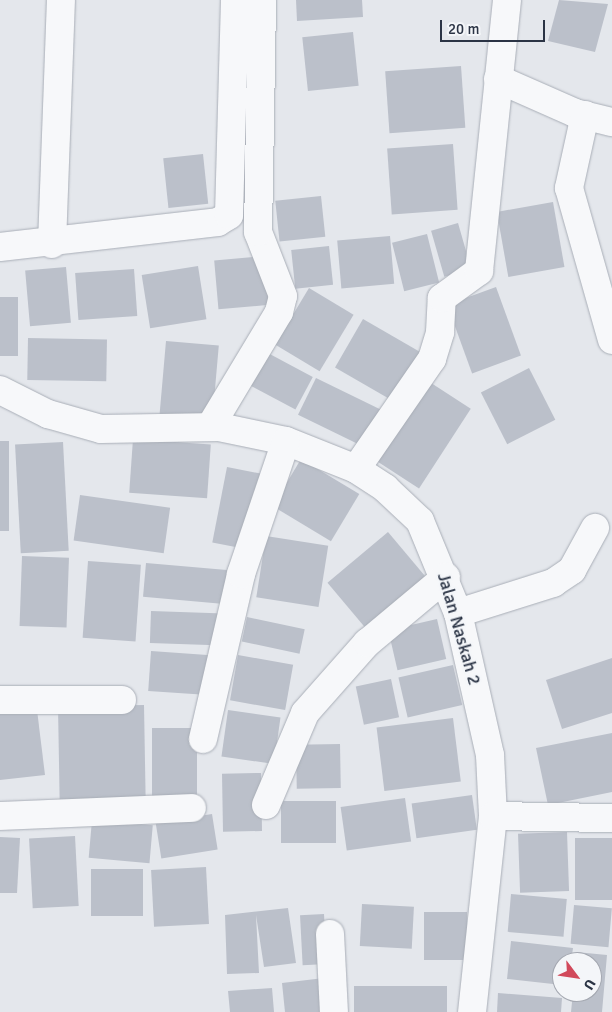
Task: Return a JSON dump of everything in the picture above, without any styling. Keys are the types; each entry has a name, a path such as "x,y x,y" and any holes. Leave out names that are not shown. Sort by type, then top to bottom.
{"street":[{"path":"52,244 61,0"},
{"path":"0,247 52,244 218,222 229,215 235,0"},
{"path":"210,427 279,312 282,296 258,232 262,0"},
{"path":"356,469 432,359 440,332 442,298 479,271 507,0"},
{"path":"498,79 585,115 612,122"},
{"path":"585,115 569,188 612,340"},
{"name":"Jalan Naskah 2","path":"0,390 48,414 101,429 210,427 286,441 356,469 385,488 420,521 446,577 458,613 490,755 493,816 472,1012"},
{"path":"203,739 241,574 286,441"},
{"path":"458,613 553,583 572,570 595,528"},
{"path":"266,805 305,713 367,642 446,577"},
{"path":"0,700 122,700"},
{"path":"0,816 192,808"},
{"path":"493,816 612,818"},
{"path":"330,934 334,1012"}],"building":[{"path":"296,0 362,0 363,17 297,21"},
{"path":"559,0 608,4 595,52 548,41"},
{"path":"353,32 359,86 308,91 302,37"},
{"path":"461,66 465,128 390,133 385,71"},
{"path":"453,144 458,210 392,214 387,149"},
{"path":"203,154 208,204 168,208 163,158"},
{"path":"321,196 325,237 280,242 275,201"},
{"path":"553,202 564,267 508,277 497,212"},
{"path":"458,223 471,269 444,277 431,231"},
{"path":"427,234 439,283 404,291 392,243"},
{"path":"390,236 394,284 341,288 337,241"},
{"path":"329,246 333,285 295,289 291,250"},
{"path":"265,256 269,305 218,309 214,260"},
{"path":"198,266 206,319 150,328 142,275"},
{"path":"66,267 71,323 30,326 25,271"},
{"path":"134,269 137,316 78,320 75,273"},
{"path":"496,287 521,356 472,373 447,305"},
{"path":"309,288 354,315 320,371 275,345"},
{"path":"0,297 18,297 18,356 0,356"},
{"path":"363,319 426,356 398,404 335,367"},
{"path":"28,338 107,339 106,381 27,380"},
{"path":"166,341 219,346 212,418 160,414"},
{"path":"266,352 313,377 295,410 249,385"},
{"path":"529,368 555,420 507,444 481,393"},
{"path":"316,378 385,412 367,449 298,415"},
{"path":"428,381 471,409 419,488 376,461"},
{"path":"133,439 211,444 207,498 129,493"},
{"path":"0,441 9,441 9,531 0,531"},
{"path":"63,442 69,551 21,553 15,445"},
{"path":"301,459 359,494 331,541 273,506"},
{"path":"227,467 264,474 250,550 212,543"},
{"path":"80,495 170,508 164,553 74,541"},
{"path":"388,532 431,583 371,634 327,583"},
{"path":"266,536 328,546 319,607 256,597"},
{"path":"22,556 69,558 67,628 20,626"},
{"path":"88,561 141,565 135,642 83,638"},
{"path":"146,563 233,571 230,604 143,597"},
{"path":"151,611 224,614 223,646 150,643"},
{"path":"247,617 305,629 300,654 242,641"},
{"path":"437,619 446,659 398,670 388,630"},
{"path":"151,651 211,655 208,695 148,691"},
{"path":"238,655 293,665 285,710 230,700"},
{"path":"612,658 612,713 562,729 546,680"},
{"path":"453,665 462,705 408,718 398,678"},
{"path":"391,679 399,717 364,725 356,686"},
{"path":"144,705 146,798 60,799 58,707"},
{"path":"37,710 45,775 0,780 0,714"},
{"path":"228,710 280,717 274,764 221,757"},
{"path":"453,718 461,782 384,791 377,727"},
{"path":"152,728 197,728 197,801 152,801"},
{"path":"612,733 612,792 548,805 536,748"},
{"path":"340,744 341,788 297,789 296,745"},
{"path":"261,773 262,831 223,832 222,774"},
{"path":"472,795 477,830 416,838 412,803"},
{"path":"405,798 411,842 347,851 341,807"},
{"path":"281,801 336,801 336,843 281,843"},
{"path":"212,814 218,850 161,858 156,823"},
{"path":"92,820 153,825 149,863 89,858"},
{"path":"567,832 569,891 520,893 518,834"},
{"path":"75,836 79,906 33,908 29,838"},
{"path":"0,837 20,838 17,893 0,893"},
{"path":"575,838 612,838 612,900 575,900"},
{"path":"206,867 209,924 154,927 151,870"},
{"path":"91,869 143,869 143,916 91,916"},
{"path":"511,894 567,899 563,937 508,932"},
{"path":"362,904 414,907 412,949 360,946"},
{"path":"574,905 612,908 608,947 571,944"},
{"path":"288,908 296,963 264,967 256,915 259,973 227,974 225,915"},
{"path":"424,912 467,912 467,960 424,960"},
{"path":"324,914 327,964 303,965 300,915"},
{"path":"511,941 573,948 572,952 552,952 552,984 507,979"},
{"path":"602,955 607,955 602,1012 571,1012 572,1002 602,1002"},
{"path":"324,978 329,1012 285,1012 282,983"},
{"path":"354,986 447,986 447,1012 354,1012"},
{"path":"272,988 274,1012 230,1012 228,991"},
{"path":"498,993 552,997 552,1002 562,1002 561,1012 497,1012"}]}
